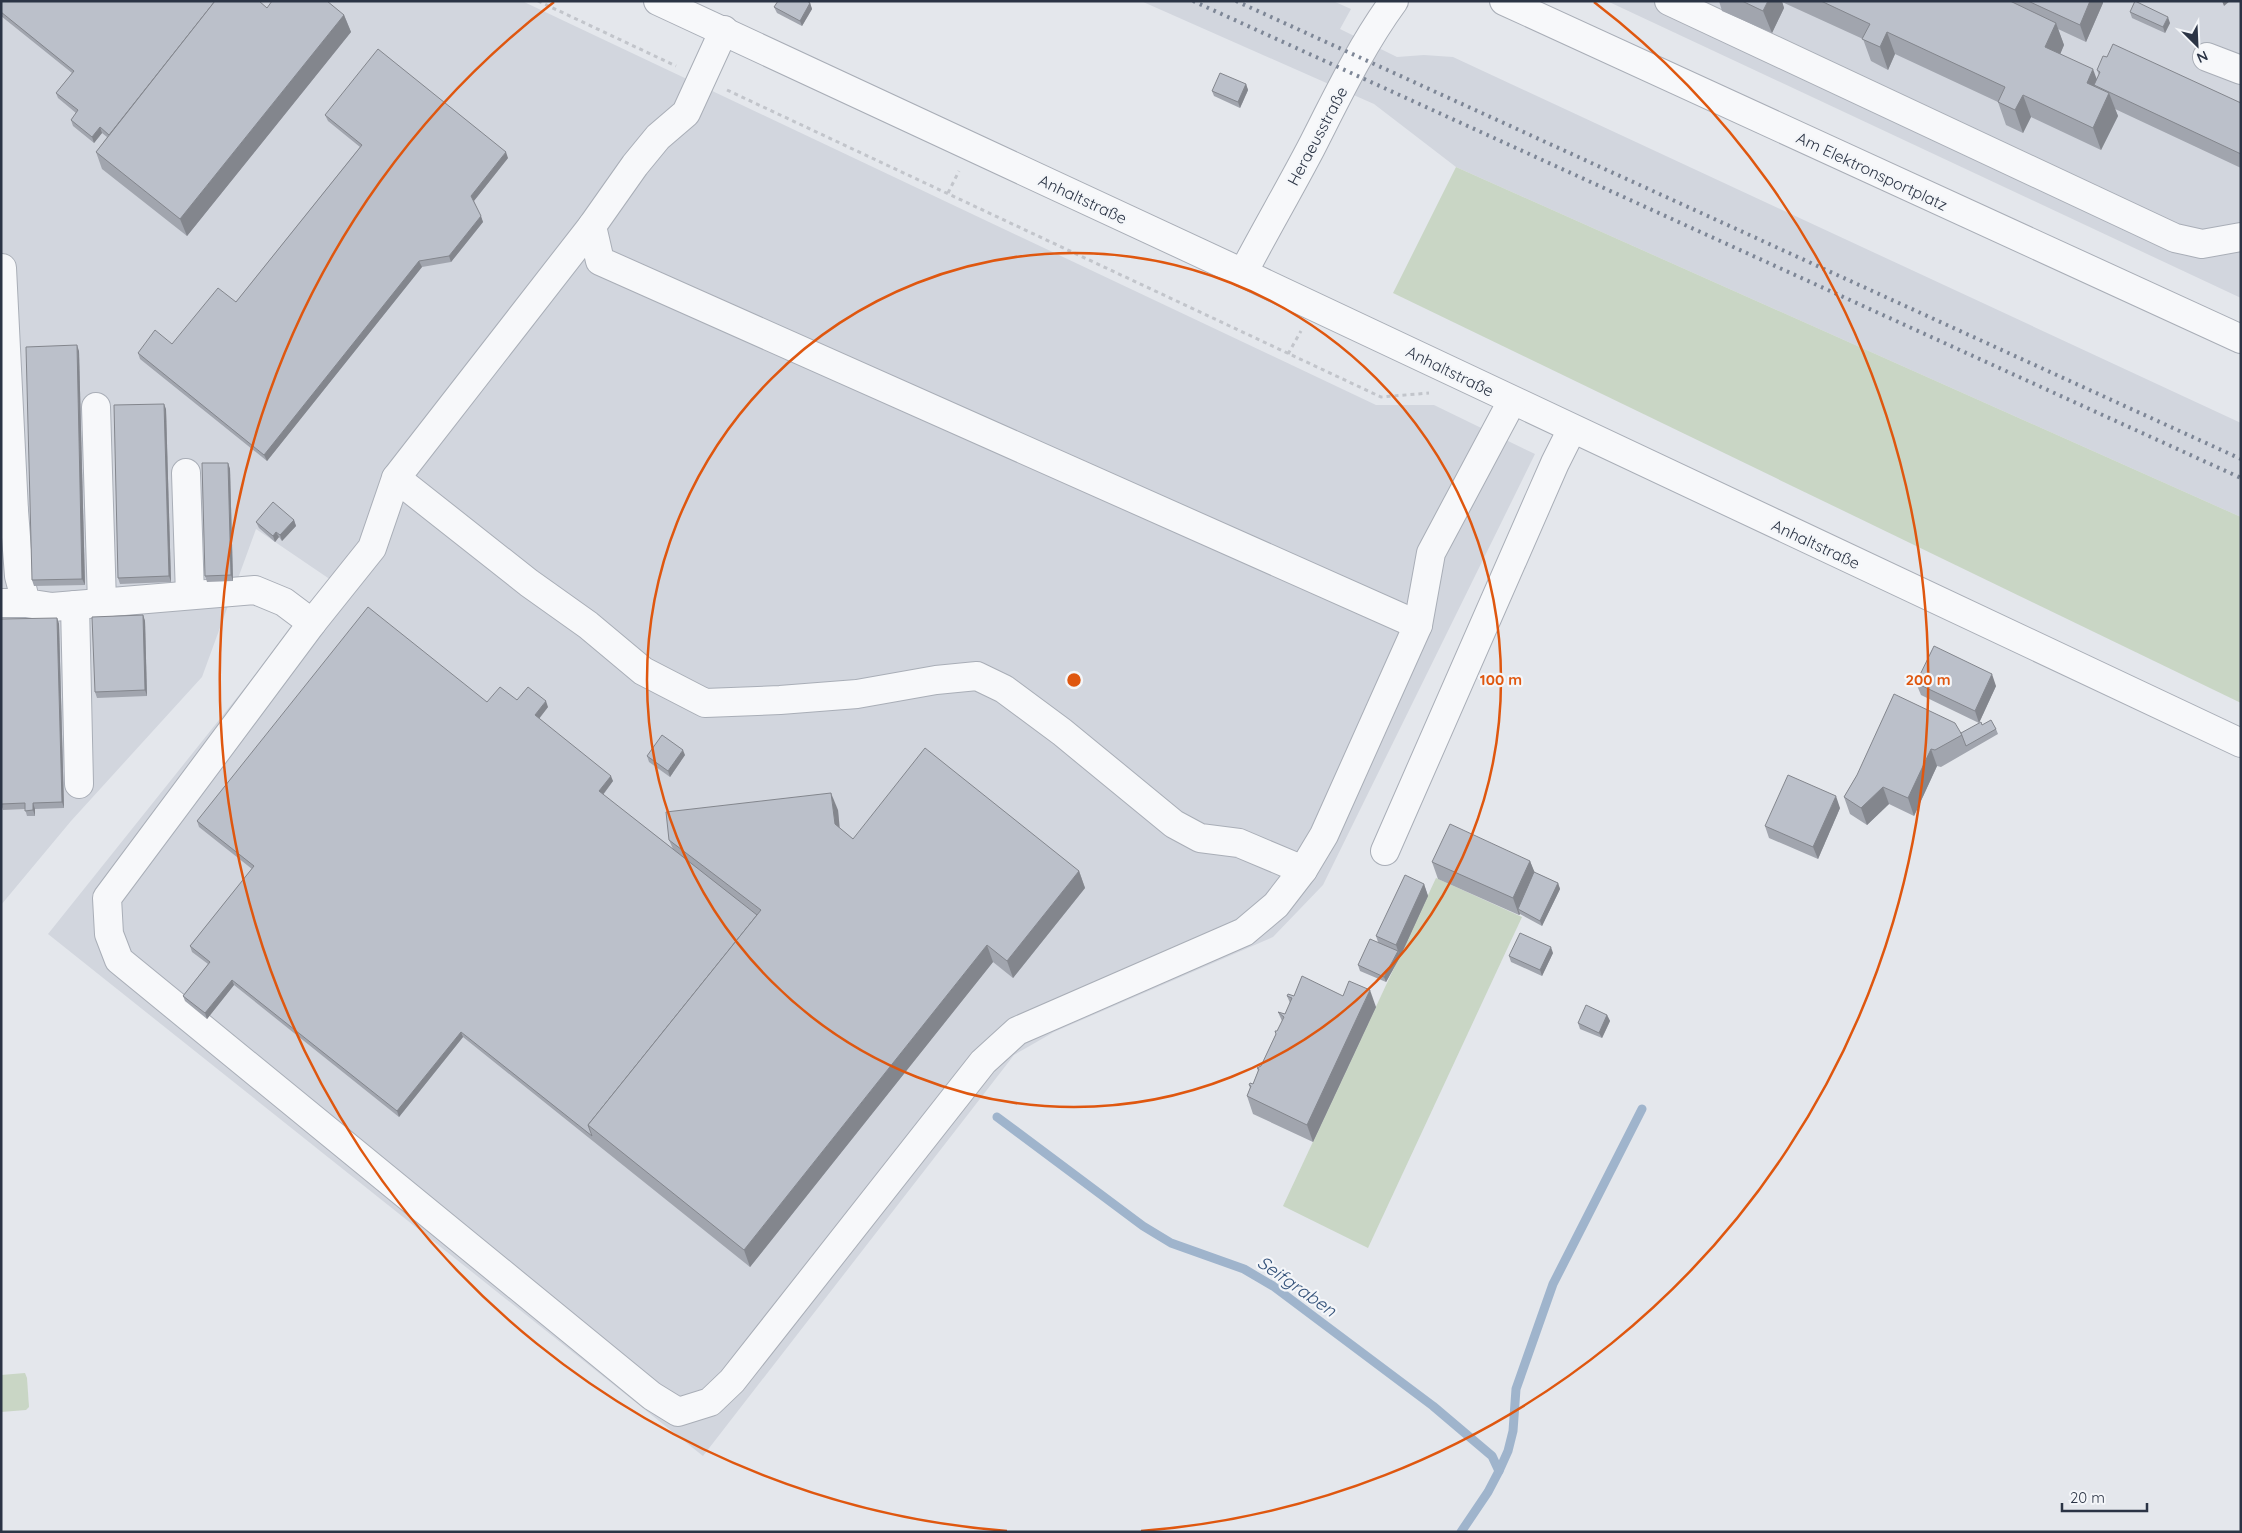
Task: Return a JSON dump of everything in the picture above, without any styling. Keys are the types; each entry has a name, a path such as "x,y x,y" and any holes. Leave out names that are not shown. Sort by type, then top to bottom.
{"street":[{"name":"Anhaltstraße","path":"658,1 724,30 2241,743"},
{"name":"Heraeusstraße","path":"1242,273 1278,212 1332,107 1394,1"},
{"name":"Am Elektronsportplatz","path":"1504,1 2241,339"},
{"path":"1669,1 2175,238 2202,244 2241,237"},
{"path":"724,30 686,113 658,137 635,165 592,226 396,478 372,548 312,623 107,898 110,934 119,960 652,1396 678,1412 710,1402 732,1381 983,1062 1017,1031 1244,932 1276,905 1303,870 1324,835 1418,625 1431,553 1512,401"},
{"path":"2207,57 2241,70"},
{"path":"592,226 600,261 1418,625"},
{"path":"2,268 8,511 19,576 14,603 52,607 254,590 284,602 312,623"},
{"path":"96,407 102,603"},
{"path":"1385,851 1551,472 1572,429"},
{"path":"186,473 190,595"},
{"path":"396,478 530,583 588,625 643,671 705,702 780,700 857,694 936,680 977,676 1004,688 1062,732 1174,824 1200,838 1239,842 1303,870"},
{"path":"75,605 79,784"}],"path":[{"path":"538,1 1382,397 1435,393"}],"shaded area":[{"path":"1,1 522,1 1376,405 1434,405 1535,454 1323,885 1273,937 1054,1032 1014,1055 703,1456 48,934 331,580 256,529 202,677 71,821 1,905"},
{"path":"1141,1 1333,1 1351,9 1340,29 1397,57 1424,55 1453,57 2241,423 2241,517 1456,167 1374,104"},
{"path":"1607,1 2241,1 2241,298"}],"green space":[{"path":"1456,167 2241,517 2241,703 1393,293"},
{"path":"1436,878 1522,917 1368,1248 1283,1206"},
{"path":"25,1373 29,1407 26,1410 1,1412 1,1375"}],"building":[{"path":"1,1 215,1 109,135 100,127 92,137 71,120 78,110 56,93 74,71 1,12"},
{"path":"215,1 259,1 267,8 272,1 327,1 344,15 180,219 96,152"},
{"path":"778,1 807,1 810,3 800,21 774,7"},
{"path":"1742,1 1768,1 1763,11"},
{"path":"1821,1 2010,1 2056,23 2045,47 2093,69 2087,83 2109,93 2093,128 2023,95 2015,110 1998,102 2005,87 1887,32 1880,47 1862,39 1870,24"},
{"path":"2028,1 2090,1 2080,25"},
{"path":"2135,1 2168,17 2163,27 2130,12"},
{"path":"2113,44 2241,103 2241,154 2094,85 2100,72 2097,70 2103,56 2107,57"},
{"path":"378,49 506,152 471,196 481,216 449,256 419,261 264,455 138,353 155,330 172,344 218,288 236,302 362,145 325,115"},
{"path":"1220,73 1246,84 1238,102 1212,91"},
{"path":"77,345 82,579 32,580 26,347"},
{"path":"164,404 169,576 118,578 114,405"},
{"path":"202,463 228,463 231,575 205,576"},
{"path":"273,502 294,520 280,535 276,532 273,536 256,522"},
{"path":"368,607 487,702 500,687 517,700 528,687 546,701 535,715 611,776 599,791 757,915 588,1125 592,1136 461,1032 397,1111 232,980 205,1013 183,996 210,962 190,946 254,866 197,821"},
{"path":"143,615 145,690 95,692 92,617"},
{"path":"57,618 62,802 33,803 33,810 25,811 25,803 1,804 1,619"},
{"path":"1934,646 1992,674 1975,711 1916,683"},
{"path":"1894,694 1955,723 1962,735 1935,750 1931,749 1908,798 1883,787 1861,808 1844,797 1857,775"},
{"path":"1991,720 1996,729 1966,746 1961,733 1981,722 1982,725"},
{"path":"662,735 683,750 668,771 647,756"},
{"path":"925,748 1079,871 1007,961 987,945 744,1250 588,1125 761,910 669,840 666,812 831,793 835,824 853,839"},
{"path":"1788,775 1836,796 1813,847 1765,826"},
{"path":"1450,824 1530,861 1513,898 1432,862"},
{"path":"1534,872 1558,883 1540,921 1518,909"},
{"path":"1405,875 1424,884 1396,945 1376,936"},
{"path":"1520,933 1551,947 1540,970 1509,956"},
{"path":"1370,939 1398,951 1384,977 1358,965"},
{"path":"1302,976 1343,996 1349,981 1370,990 1307,1125 1247,1096 1251,1086 1249,1085 1250,1083 1253,1084 1259,1069 1257,1068 1261,1066 1276,1034 1275,1031 1277,1031 1284,1017 1278,1012 1285,1014 1292,998 1287,996 1288,994 1294,996"},
{"path":"1586,1005 1607,1015 1599,1033 1578,1023"}],"waterway":[{"path":"1499,1471 1508,1451 1513,1431 1516,1389 1553,1284 1642,1109"},
{"name":"Seifgraben","path":"997,1117 1143,1226 1171,1243 1244,1269 1273,1286 1433,1406 1492,1456 1499,1471 1488,1492 1461,1532"}],"railway":[{"path":"1193,1 2241,478"},
{"path":"1236,1 2241,459"}]}
